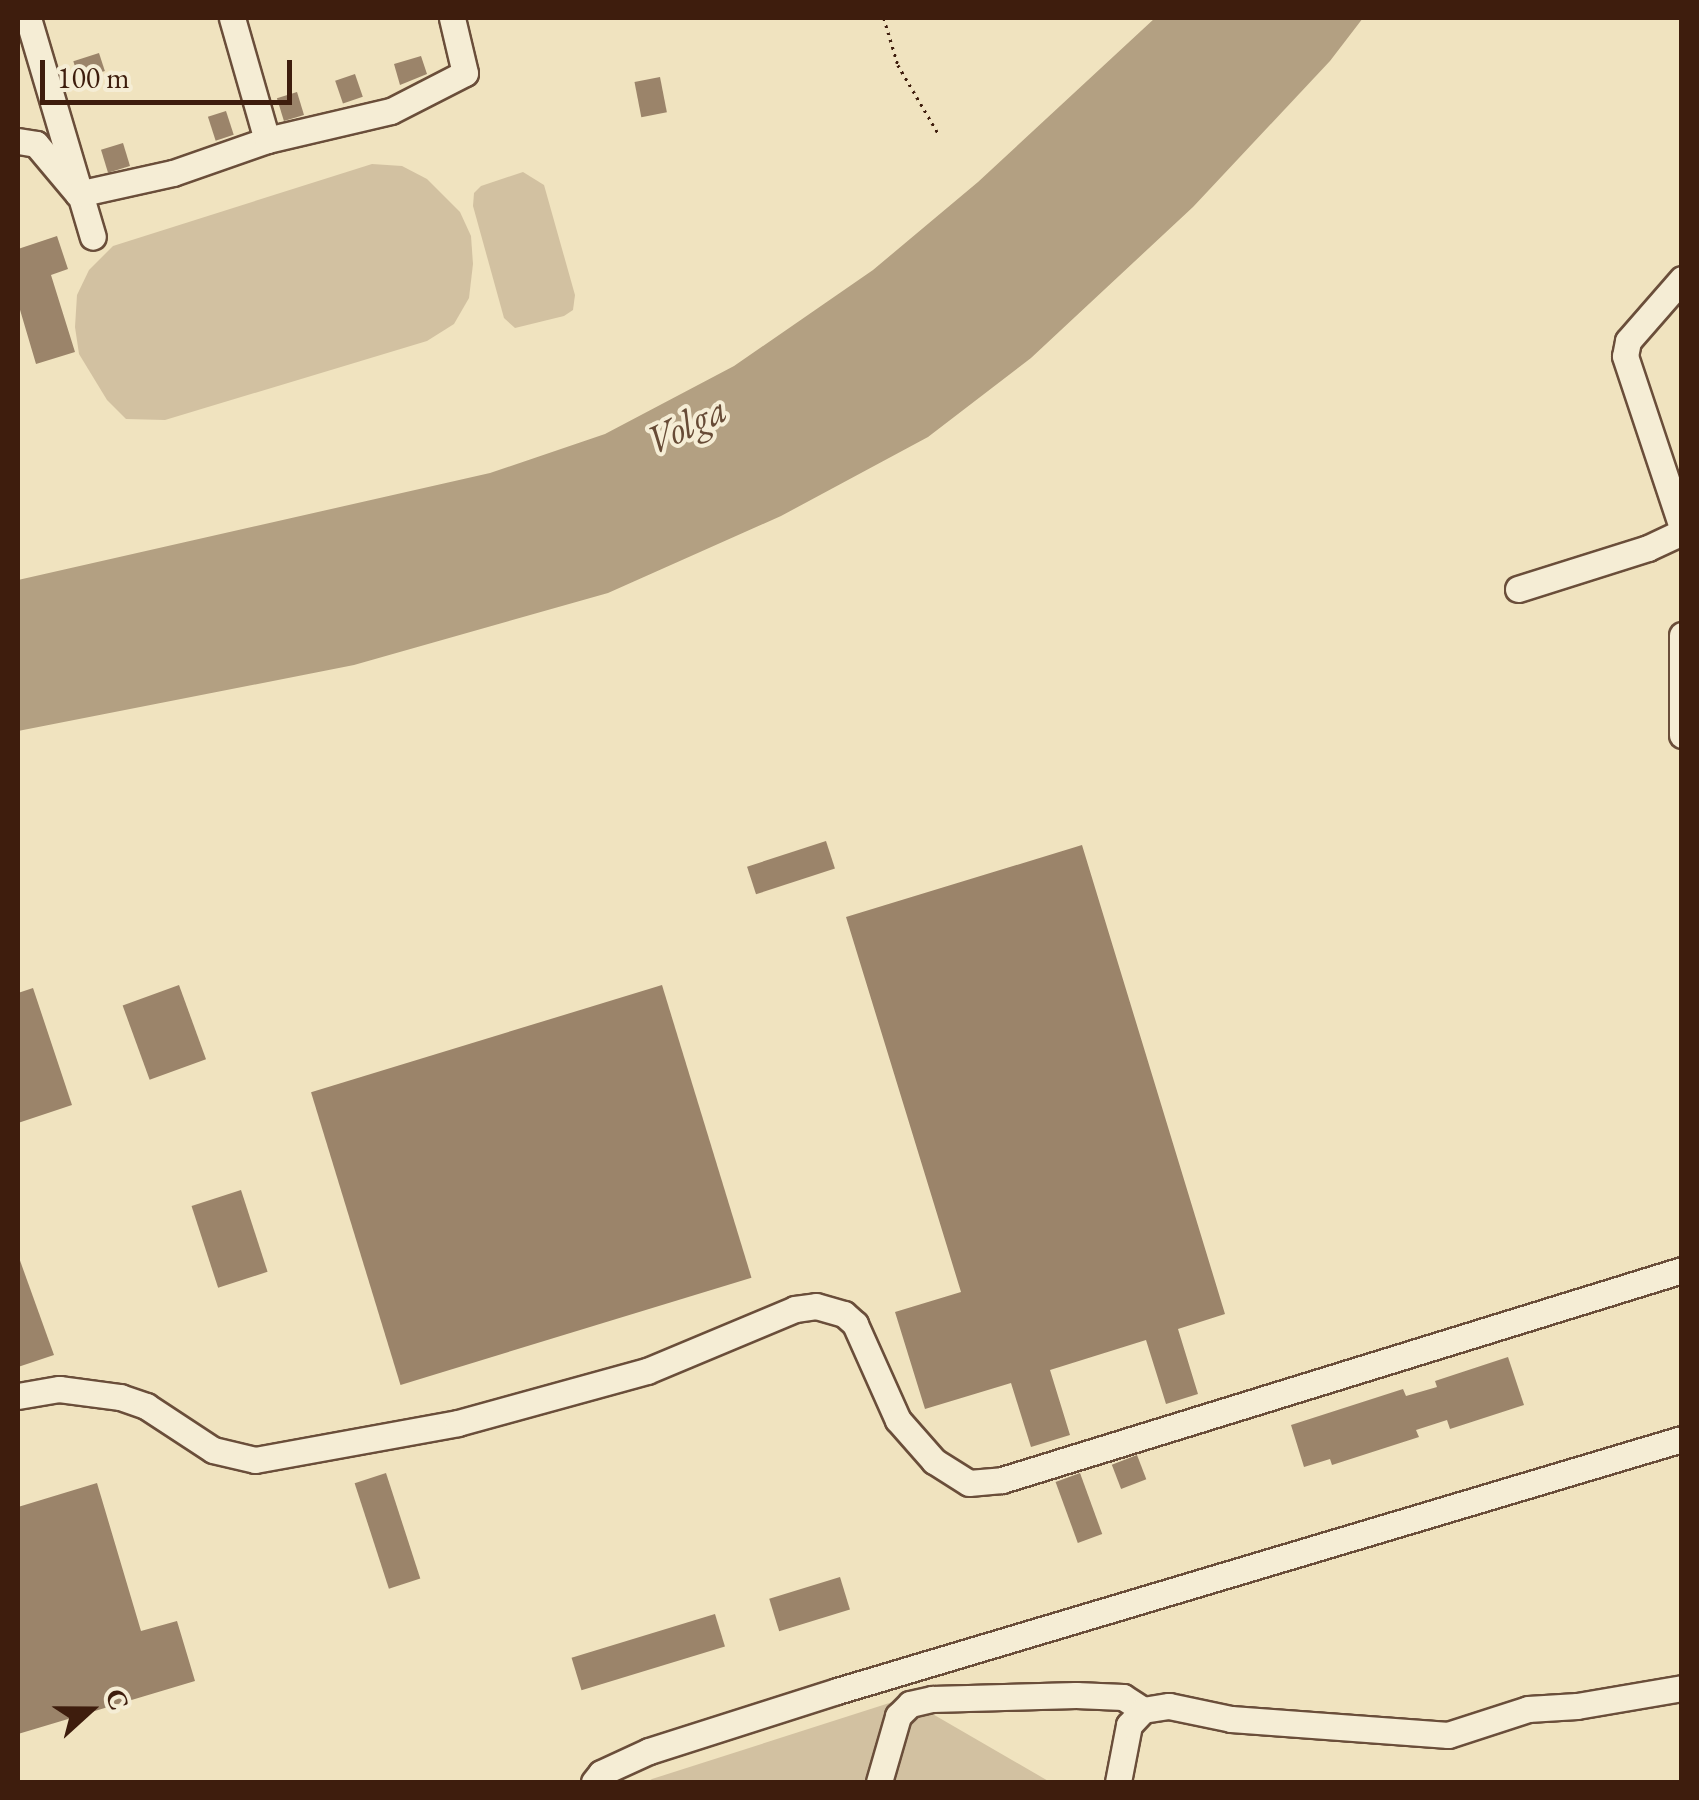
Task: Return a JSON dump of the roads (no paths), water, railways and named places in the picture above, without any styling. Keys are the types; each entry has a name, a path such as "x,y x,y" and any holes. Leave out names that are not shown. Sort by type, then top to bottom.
{"street":[{"path":"28,18 93,237"},
{"path":"232,18 267,140"},
{"path":"78,194 173,173 267,140 391,110 465,73 452,18"},
{"path":"18,141 36,144 78,194"},
{"path":"1518,589 1648,548 1682,529 1625,356 1628,341 1682,279"},
{"path":"1682,635 1682,735"},
{"path":"18,1396 59,1389 120,1397 146,1406 213,1450 256,1460 477,1418 647,1371 795,1309 816,1306 844,1314 855,1324 898,1420 934,1460 969,1483 1002,1480 1682,1270"},
{"path":"594,1782 601,1773 649,1750 1682,1439"},
{"path":"1118,1782 1129,1725 1143,1710 1169,1706 1232,1719 1448,1735 1528,1709 1577,1706 1682,1688"},
{"path":"879,1782 898,1716 910,1704 932,1699 1076,1695 1123,1697 1143,1710"}],"water":[{"name":"Volga","path":"1155,18 1363,18 1330,61 1193,207 1031,358 928,437 781,516 608,593 354,665 18,731 18,580 490,473 605,434 734,366 873,270 978,182"}]}
